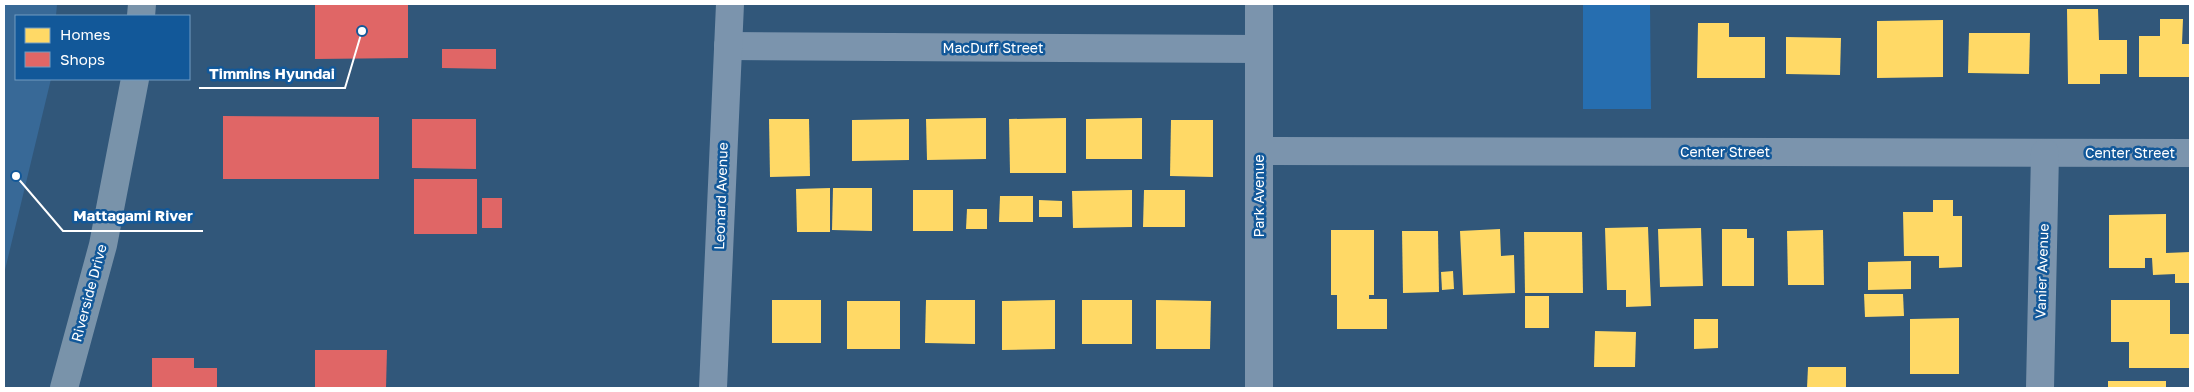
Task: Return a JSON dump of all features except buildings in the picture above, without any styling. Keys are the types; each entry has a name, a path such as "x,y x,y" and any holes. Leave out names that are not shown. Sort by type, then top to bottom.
{"main road":[{"name":"Riverside Drive","path":"64,388 103,245 135,80"}],"street":[{"name":"Leonard Avenue","path":"713,388 730,4"},
{"name":"Park Avenue","path":"1259,4 1259,388"},
{"name":"MacDuff Street","path":"728,46 1259,49"},
{"name":"Center Street","path":"1259,151 2190,153"},
{"name":"Vanier Avenue","path":"2040,388 2045,153"}],"shaded area":[{"path":"4,4 57,4 56,15 15,15 15,80 51,80 4,274"},
{"path":"1583,4 1650,4 1651,109 1583,109"}],"place":[{"name":"Timmins Hyundai","path":"362,31"},
{"name":"Mattagami River","path":"16,176"}]}
